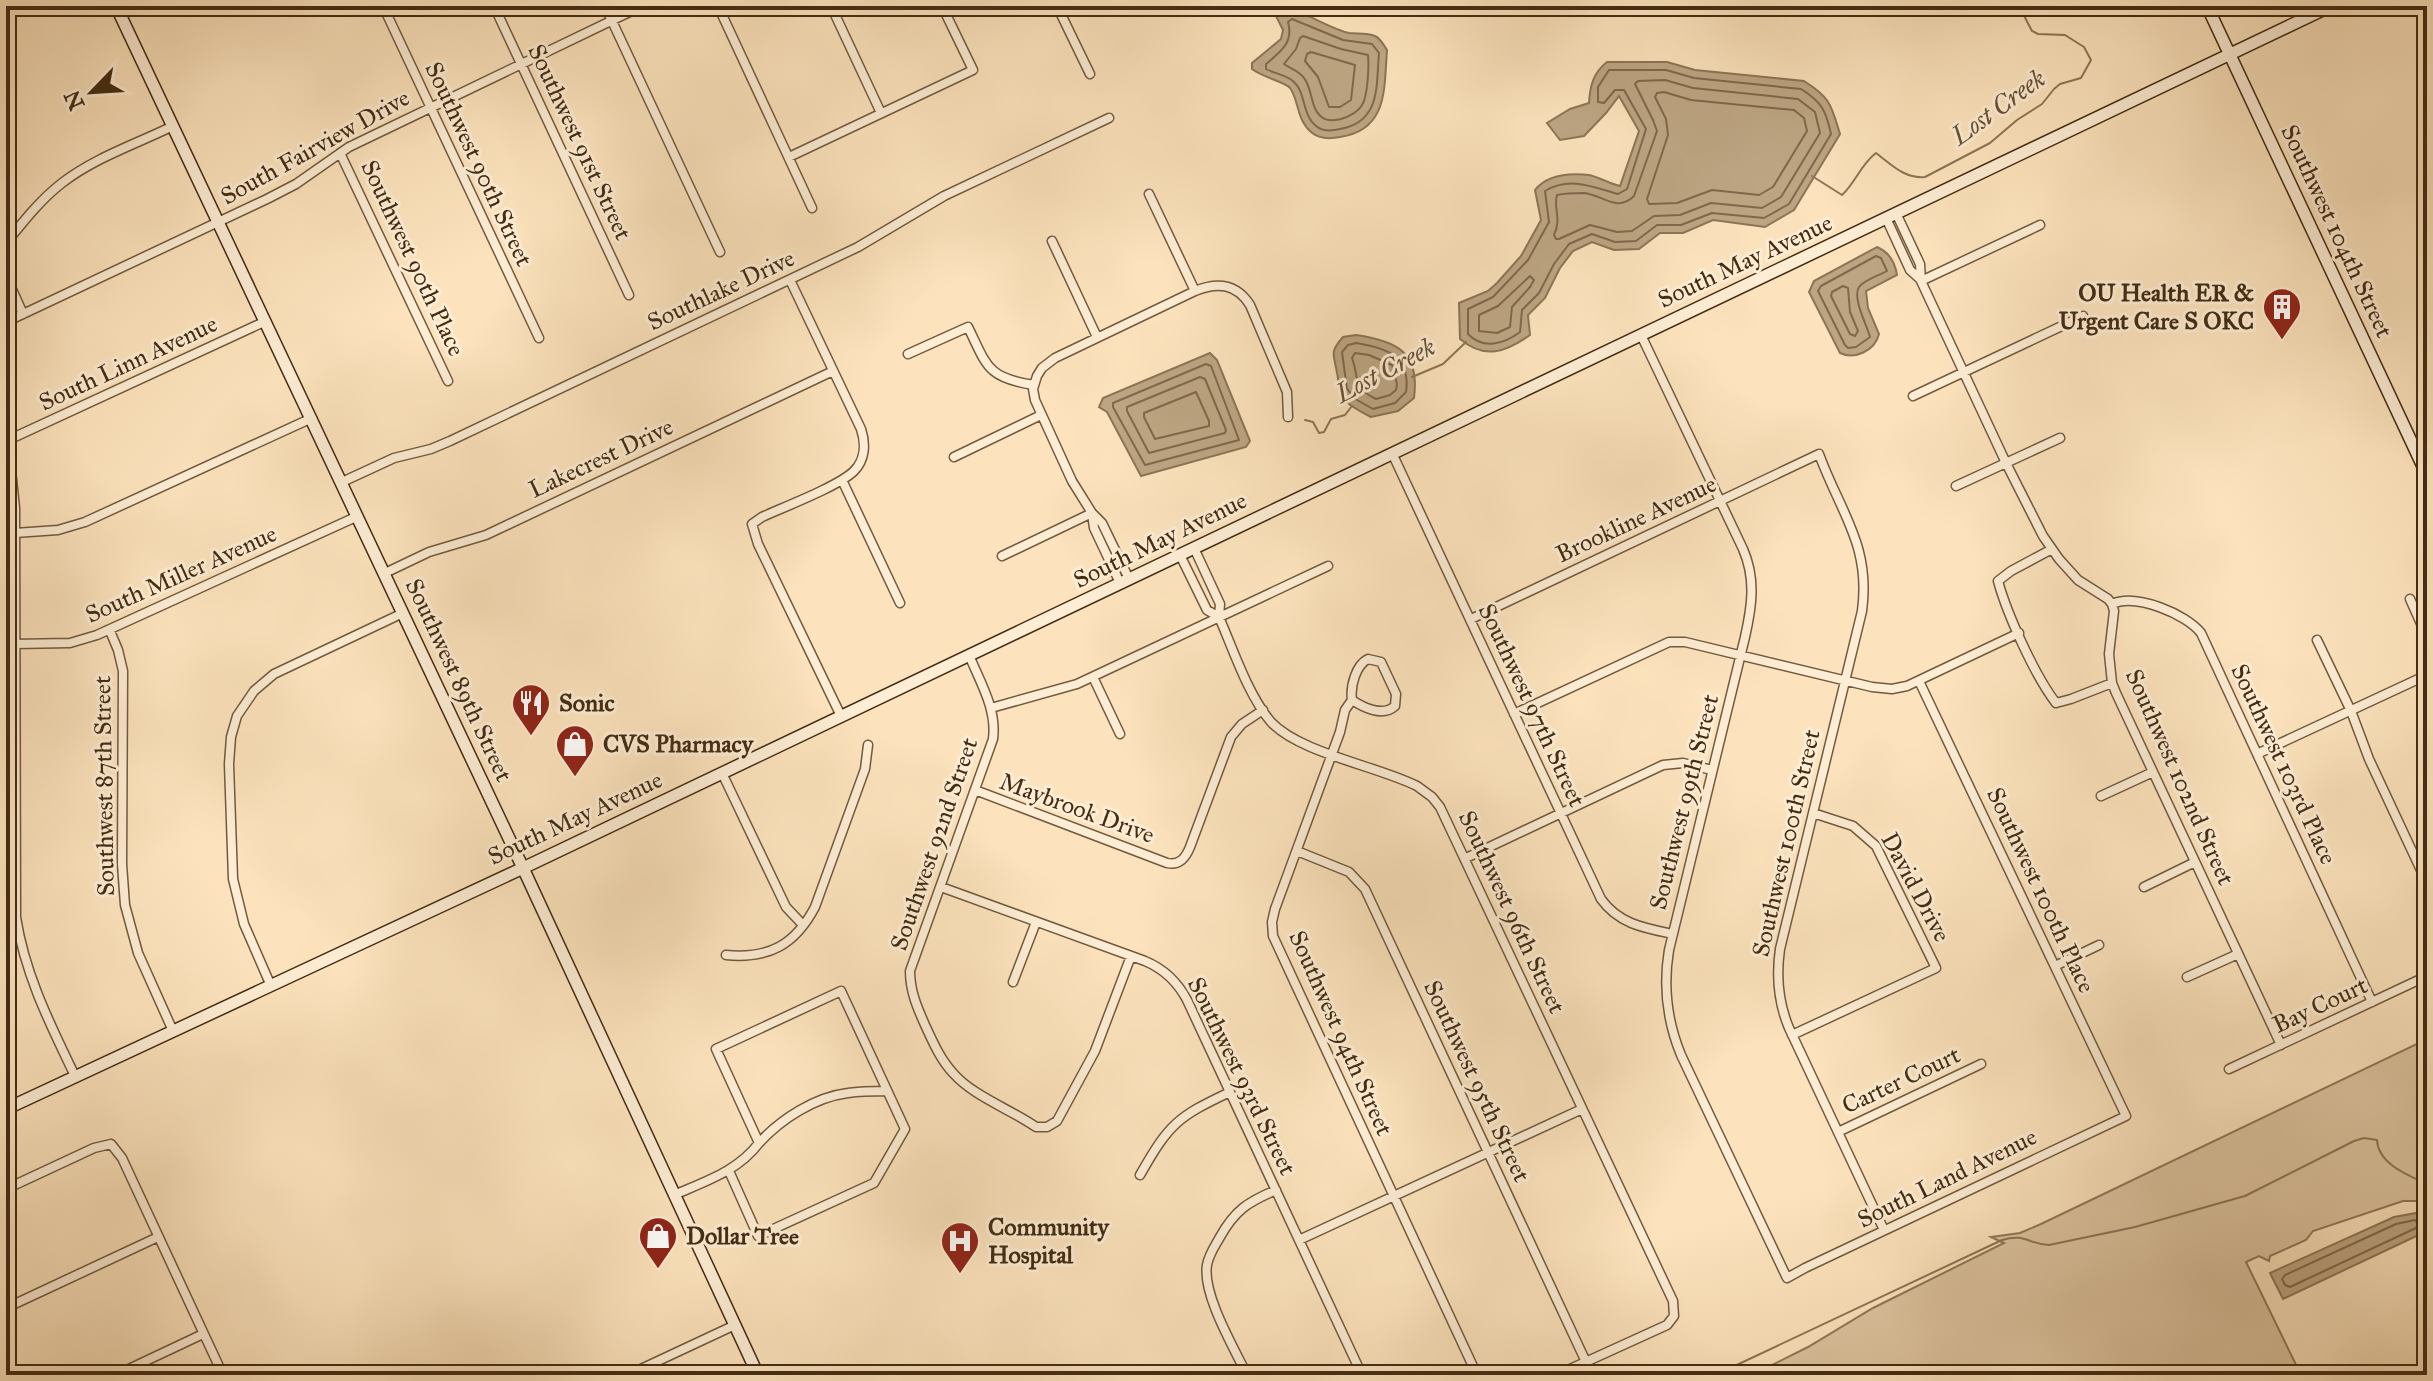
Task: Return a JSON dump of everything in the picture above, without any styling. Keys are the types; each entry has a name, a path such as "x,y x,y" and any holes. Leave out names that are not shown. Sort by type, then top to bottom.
{"main road":[{"name":"Southwest 89th Street","path":"116,6 385,573 758,1375"},
{"name":"Southwest 104th Street","path":"2207,6 2427,475"},
{"name":"South May Avenue","path":"6,1109 523,868 2331,6"}],"street":[{"name":"Southwest 90th Street","path":"383,6 539,338"},
{"name":"Southwest 91st Street","path":"494,6 629,295"},
{"path":"605,6 720,252"},
{"name":"South Fairview Drive","path":"6,322 218,223 296,184 340,153 642,6"},
{"path":"718,6 812,208"},
{"path":"831,6 881,113"},
{"path":"789,157 973,70 942,6"},
{"path":"1057,6 1090,74"},
{"name":"Southlake Drive","path":"342,482 394,458 450,441 790,280 867,242 944,196 1109,118"},
{"path":"6,243 62,182 105,157 173,126"},
{"name":"Southwest 90th Place","path":"340,153 448,381"},
{"path":"1149,194 1195,291"},
{"path":"1891,216 1910,270 1921,281 2031,514 2052,549 2078,580 2112,604"},
{"path":"1921,281 2040,225"},
{"path":"1052,241 1097,337"},
{"path":"6,276 23,314"},
{"path":"790,280 861,429 864,447 858,465 842,480 752,524 758,544 841,716"},
{"path":"1124,581 1102,523 1072,481 1034,396 1034,385 1047,362 1195,291 1222,285 1237,290 1248,301 1287,392 1288,417"},
{"path":"1913,396 2083,316"},
{"name":"South Linn Avenue","path":"6,441 266,321"},
{"path":"908,354 968,327 990,369 1012,382 1034,385"},
{"name":"Southwest 99th Street","path":"1641,335 1746,555 1752,581 1751,609 1741,655 1667,961 1669,1013 1677,1043 1787,1278"},
{"name":"Lakecrest Drive","path":"385,573 429,552 486,535 833,371"},
{"path":"954,457 1041,415"},
{"path":"15,533 58,530 85,522 312,418"},
{"path":"1956,486 2060,438"},
{"name":"Southwest 97th Street","path":"1392,453 1593,883 1608,908 1629,923 1673,934"},
{"name":"Brookline Avenue","path":"1471,619 1819,454"},
{"name":"Southwest 100th Street","path":"1819,454 1856,536 1865,587 1862,611 1778,960 1779,996 1792,1035 1884,1230"},
{"path":"6,459 14,493 15,533 14,644 10,681 14,900 18,934 33,987 75,1076"},
{"path":"842,480 900,603"},
{"path":"1002,556 1092,513"},
{"name":"South Miller Avenue","path":"14,644 70,643 110,631 358,516"},
{"name":"Southwest 96th Street","path":"1194,548 1220,604 1219,617 1263,710 1296,741 1412,783 1427,792 1443,811 1466,858 1673,1301 1674,1316 1667,1325 1586,1362"},
{"path":"2052,549 1998,581 2002,597 2045,689 2056,703 2112,683"},
{"name":"Southwest 96th Street","path":"1180,555 1207,610 1219,617"},
{"path":"991,708 1093,677 1328,566"},
{"path":"2410,599 2427,637"},
{"name":"Southwest 103rd Place","path":"2112,604 2122,600 2143,603 2176,614 2197,628 2205,640 2372,1002"},
{"name":"Southwest 102nd Street","path":"2112,604 2114,611 2109,654 2112,683 2281,1045"},
{"path":"271,986 244,924 235,894 231,862 230,748 237,716 261,684 283,669 403,613"},
{"name":"Southwest 87th Street","path":"110,631 123,671 122,864 125,905 138,953 173,1031"},
{"path":"1514,714 1669,642 1685,642 1886,689 1919,681 2019,633"},
{"path":"2317,640 2427,883"},
{"name":"Southwest 92nd Street","path":"969,655 991,708 993,739 910,971 912,991 939,1055 958,1078 1036,1127 1047,1127 1057,1121 1095,1051 1131,956"},
{"name":"Southwest 94th Street","path":"1352,700 1382,712 1388,712 1395,706 1395,690 1378,660 1368,659 1360,664 1351,691 1352,700 1345,710 1272,917 1273,936 1477,1375"},
{"path":"2257,754 2427,675"},
{"path":"1093,677 1120,734"},
{"name":"Southwest 100th Place","path":"1919,681 2126,1116"},
{"name":"Maybrook Drive","path":"975,790 1167,863 1176,863 1184,858 1190,847 1231,737 1242,724 1263,710"},
{"path":"726,955 752,957 766,953 791,939 803,925 815,907 865,769 868,745"},
{"path":"1466,858 1667,764 1683,763 1712,770"},
{"path":"2101,796 2153,772"},
{"path":"722,773 786,907 803,925"},
{"name":"David Drive","path":"1792,1035 1936,968 1876,846 1853,826 1813,813"},
{"name":"Southwest 95th Street","path":"1297,851 1349,872 1365,889 1586,1362"},
{"path":"2144,887 2195,862"},
{"name":"Southwest 93rd Street","path":"941,887 1131,956 1162,970 1180,988 1362,1375"},
{"path":"1013,982 1036,922"},
{"path":"2055,966 2099,945"},
{"path":"2187,977 2238,954"},
{"name":"Bay Court","path":"2229,1069 2427,976"},
{"path":"729,1171 758,1236 874,1183 905,1129 841,991 716,1049 759,1143"},
{"name":"Carter Court","path":"1838,1132 1981,1064"},
{"path":"674,1195 729,1171 751,1153 776,1125 816,1103 845,1093 887,1091"},
{"path":"1140,1175 1161,1139 1177,1121 1230,1092"},
{"path":"1299,1240 1582,1109"},
{"name":"South Land Avenue","path":"1787,1278 2126,1116"},
{"path":"6,1189 94,1148 111,1144 122,1158 223,1375"},
{"path":"1247,1375 1211,1297 1207,1267 1210,1254 1233,1217 1244,1206 1276,1190"},
{"path":"6,1308 158,1237"},
{"path":"628,1375 735,1325"},
{"path":"116,1375 203,1334"},
{"path":"1557,1375 1586,1362"}],"shaded area":[{"path":"2427,1039 2427,1201 2403,1201 2313,1231 2306,1240 2270,1256 2269,1261 2259,1256 2246,1262 2301,1375 1752,1375 1808,1347 1873,1308 2004,1243 1991,1237 2020,1233 2041,1224"}],"water":[{"path":"1282,9 1298,12 1349,33 1375,36 1382,42 1387,50 1383,93 1375,117 1367,126 1340,137 1318,136 1306,127 1290,88 1252,69 1252,63 1281,39 1283,30 1276,16"},
{"path":"1607,62 1667,62 1695,70 1804,81 1829,103 1840,134 1794,210 1765,227 1713,220 1683,233 1660,233 1639,249 1614,250 1592,242 1573,251 1560,268 1545,298 1528,315 1530,335 1512,346 1495,351 1469,346 1460,339 1459,303 1488,291 1521,256 1541,220 1535,190 1552,178 1574,174 1589,175 1620,186 1639,131 1619,96 1584,136 1560,140 1547,123 1570,109 1589,103 1593,80"},
{"path":"1877,247 1891,258 1897,275 1866,291 1868,308 1879,334 1877,340 1857,355 1846,355 1840,353 1809,292 1814,281"},
{"path":"1356,335 1394,345 1409,359 1415,382 1414,398 1398,411 1371,417 1350,404 1340,393 1334,350 1343,337"},
{"path":"1210,353 1217,360 1250,441 1246,447 1141,476 1107,412 1099,407 1103,398"},
{"path":"2427,1211 2427,1231 2283,1299 2270,1273 2394,1217"}],"waterway":[{"name":"Lost Creek","path":"1812,176 1842,195 1876,153 1905,173 1925,177 1990,143 2042,104 2060,84 2081,78 2091,60 2084,47 2065,35 2032,31 2019,6"},
{"name":"Lost Creek","path":"1412,377 1443,364 1466,342"},
{"name":"Lost Creek","path":"1305,420 1313,422 1319,433 1324,432 1331,419 1345,415 1352,406"},
{"path":"1708,1375 1726,1370 2002,1240 2022,1238 2049,1245 2135,1227 2245,1196 2364,1138 2377,1140 2388,1162 2427,1184"}],"place":[{"name":"OU Health ER & Urgent Care S OKC","path":"2282,341"},
{"name":"Sonic","path":"531,737"},
{"name":"CVS Pharmacy","path":"575,778"},
{"name":"Dollar Tree","path":"658,1270"},
{"name":"Community Hospital","path":"960,1275"}]}
